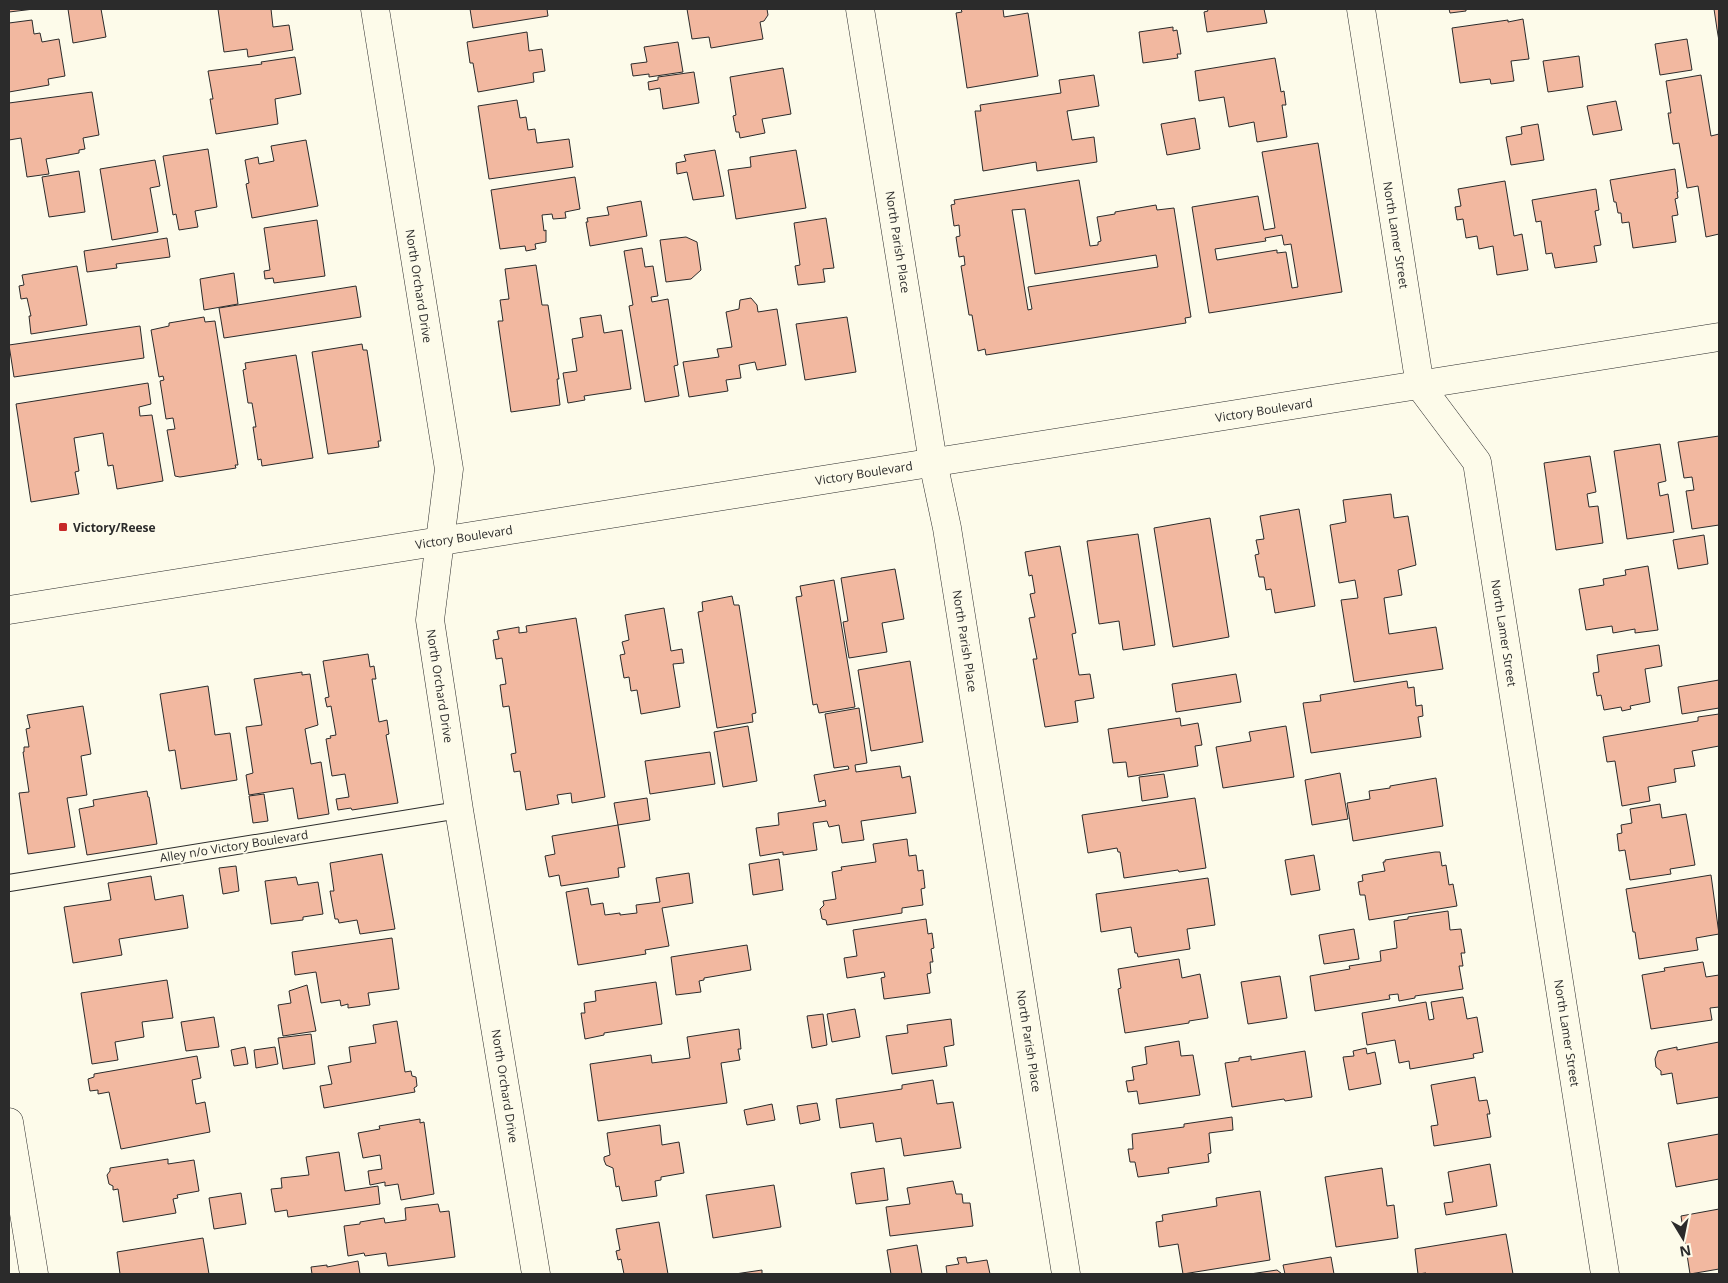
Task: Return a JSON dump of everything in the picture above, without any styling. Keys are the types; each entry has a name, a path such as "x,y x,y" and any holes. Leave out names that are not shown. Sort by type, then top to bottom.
{"street":[{"name":"North Orchard Drive","path":"375,9 449,469 430,620 459,810 536,1274"},
{"name":"North Parish Place","path":"860,9 933,462 947,528 1066,1274"},
{"name":"North Lamer Street","path":"1361,9 1420,386 1477,462 1605,1274"},
{"name":"Victory Boulevard","path":"9,610 1719,337"},
{"path":"9,1122 34,1274"}],"lane":[{"name":"Alley n/o Victory Boulevard","path":"9,883 459,810"}],"building":[{"path":"9,9 34,9 9,12"},
{"path":"68,9 101,9 106,37 73,43"},
{"path":"218,9 271,9 273,27 289,25 293,50 248,57 247,49 224,52"},
{"path":"470,9 547,9 548,16 473,28"},
{"path":"687,9 767,9 768,15 764,21 760,22 763,39 711,48 709,37 692,39"},
{"path":"961,9 1003,9 1004,17 1028,13 1038,76 967,88 956,13 962,12"},
{"path":"1207,9 1264,9 1267,23 1207,32 1204,12 1208,11"},
{"path":"1449,9 1466,9 1466,11 1450,13"},
{"path":"1714,9 1719,9 1719,41 1717,29"},
{"path":"1523,19 1529,59 1511,61 1514,81 1491,84 1490,79 1460,83 1452,28"},
{"path":"32,20 34,34 40,33 42,42 59,39 65,76 48,79 49,85 9,92 9,23"},
{"path":"1173,27 1173,31 1177,30 1181,54 1177,54 1178,58 1143,63 1139,32"},
{"path":"527,32 529,51 542,49 545,71 533,73 534,82 478,92 473,63 470,63 467,42"},
{"path":"1687,39 1692,70 1660,75 1655,44"},
{"path":"678,42 683,72 649,77 649,74 633,76 631,64 647,62 644,47"},
{"path":"1579,56 1583,87 1548,92 1543,61"},
{"path":"295,57 301,94 275,99 278,124 216,134 210,99 213,99 208,71 262,64 261,62"},
{"path":"1275,58 1281,92 1284,91 1286,105 1282,105 1287,137 1257,142 1254,122 1229,127 1224,97 1199,101 1195,71"},
{"path":"783,68 791,114 762,119 765,133 740,138 739,132 736,132 733,116 736,115 730,77"},
{"path":"694,72 699,103 663,109 660,88 649,90 648,82 658,80 658,77"},
{"path":"1094,75 1099,106 1067,111 1072,140 1094,137 1097,162 1037,171 1036,162 983,171 975,111 981,111 980,105 1061,93 1059,80"},
{"path":"1701,75 1711,136 1719,134 1719,234 1706,237 1698,186 1687,188 1679,143 1673,144 1668,113 1671,113 1666,81"},
{"path":"92,92 99,135 83,138 85,149 79,150 79,153 46,159 49,174 27,177 21,138 9,140 9,103"},
{"path":"517,100 520,118 526,117 528,130 535,129 537,143 569,139 573,167 489,179 478,106"},
{"path":"1616,101 1622,130 1593,135 1587,106"},
{"path":"1195,118 1200,149 1167,155 1161,124"},
{"path":"1538,124 1544,160 1511,165 1506,137 1522,134 1521,127"},
{"path":"306,140 318,206 252,218 246,184 249,183 245,160 258,157 259,164 274,161 271,146"},
{"path":"1318,143 1342,292 1209,313 1192,207 1258,196 1264,230 1275,228 1262,152","holes":["1282,235 1284,245 1291,244 1298,287 1292,288 1286,252 1277,253 1277,250 1217,260 1215,249 1266,241 1265,238"]},
{"path":"208,149 217,207 195,211 198,227 179,230 176,214 173,215 163,156"},
{"path":"715,150 724,196 693,200 687,172 677,174 676,163 686,161 684,155"},
{"path":"796,150 806,208 736,219 728,170 751,167 750,157"},
{"path":"155,160 160,186 150,188 158,232 112,240 100,169"},
{"path":"1675,169 1678,198 1675,199 1678,215 1672,216 1676,242 1633,248 1629,222 1622,223 1621,213 1618,213 1616,202 1614,202 1610,180"},
{"path":"79,171 85,212 49,217 42,177"},
{"path":"575,177 580,209 565,212 566,218 553,219 552,214 542,215 544,231 546,230 546,242 535,244 536,249 526,251 525,246 500,249 491,190"},
{"path":"1079,180 1090,246 1098,245 1098,242 1101,241 1097,217 1156,205 1157,210 1174,208 1191,317 1185,318 1186,323 986,355 985,349 978,351 972,315 969,315 961,266 965,265 964,256 959,257 956,237 960,236 959,225 954,226 951,205 955,204 954,200","holes":["1025,209 1035,274 1156,255 1158,267 1028,287 1032,309 1028,310 1012,210"]},
{"path":"1505,181 1514,236 1522,234 1528,270 1497,275 1493,246 1479,249 1477,236 1466,238 1463,219 1457,220 1455,207 1461,206 1458,189"},
{"path":"1596,189 1599,210 1595,211 1601,245 1594,246 1597,262 1555,268 1552,253 1546,254 1541,221 1536,222 1532,200"},
{"path":"641,201 647,236 590,246 587,218 609,215 607,207"},
{"path":"826,218 834,268 823,269 825,282 798,285 795,266 800,265 794,223"},
{"path":"317,220 325,276 274,283 273,278 265,279 264,271 270,270 264,228"},
{"path":"686,237 697,242 701,270 691,279 666,282 660,240"},
{"path":"167,238 170,257 116,264 117,268 87,272 84,251"},
{"path":"642,248 645,267 653,266 658,296 651,297 652,302 668,299 678,365 674,366 679,396 645,402 629,306 633,305 624,251"},
{"path":"536,265 542,305 548,305 559,379 557,379 560,405 511,412 498,321 503,321 500,300 509,299 505,269"},
{"path":"77,266 87,325 31,334 29,316 31,316 27,298 21,299 19,286 24,285 22,275"},
{"path":"234,273 238,304 204,310 200,279"},
{"path":"356,286 361,317 224,338 219,308"},
{"path":"751,298 757,305 758,312 777,309 786,365 757,370 755,362 739,365 741,378 726,380 728,391 689,397 683,362 719,357 717,349 732,347 726,312 739,309 740,300"},
{"path":"601,315 604,333 622,330 631,389 584,396 585,400 568,403 563,373 577,371 572,339 583,337 580,318"},
{"path":"204,317 205,322 215,321 238,465 235,465 236,468 180,477 175,476 167,430 175,429 173,418 166,419 160,381 164,380 163,376 159,377 151,330 169,326 169,323"},
{"path":"847,317 856,372 805,380 796,324"},
{"path":"140,326 144,358 14,377 9,345"},
{"path":"362,344 363,350 367,350 381,441 378,441 379,447 328,454 312,352"},
{"path":"296,355 313,458 262,466 261,459 258,460 253,427 256,427 252,403 248,403 243,370 246,369 245,363"},
{"path":"148,383 151,404 139,407 140,416 152,415 163,481 117,489 113,465 108,466 103,433 74,438 79,471 75,472 79,494 31,502 16,404"},
{"path":"1719,436 1719,525 1692,529 1686,491 1694,490 1692,477 1684,478 1678,442"},
{"path":"1660,444 1666,481 1658,483 1660,496 1668,494 1674,532 1627,539 1614,451"},
{"path":"1590,456 1596,492 1587,494 1589,507 1598,506 1603,543 1556,550 1544,463"},
{"path":"1391,494 1394,518 1408,516 1416,565 1398,570 1402,595 1384,598 1389,634 1436,627 1443,669 1354,682 1341,600 1358,598 1355,580 1339,583 1330,525 1346,522 1343,500"},
{"path":"1299,509 1315,606 1275,613 1271,589 1266,590 1264,577 1259,577 1255,555 1259,554 1256,540 1264,539 1260,516"},
{"path":"1210,518 1229,637 1173,647 1154,528"},
{"path":"1138,534 1155,645 1123,650 1119,621 1099,624 1087,541"},
{"path":"1704,535 1708,564 1678,569 1673,540"},
{"path":"1060,546 1076,633 1072,634 1079,675 1090,674 1094,698 1075,701 1078,722 1045,727 1033,659 1037,659 1029,618 1035,617 1030,594 1035,593 1032,575 1029,576 1025,552"},
{"path":"1648,566 1658,630 1635,633 1635,629 1613,633 1612,626 1586,630 1579,589 1604,585 1603,579 1626,575 1625,570"},
{"path":"895,569 904,619 882,623 887,652 849,658 843,622 848,621 841,578"},
{"path":"834,580 855,707 819,713 817,704 813,705 796,597 802,596 800,586"},
{"path":"732,596 734,605 739,605 756,713 752,714 753,722 717,728 698,612 703,611 702,602"},
{"path":"664,608 671,651 682,649 684,663 673,664 680,707 641,714 637,690 631,691 629,677 624,678 620,655 625,654 622,642 629,640 625,615"},
{"path":"576,618 605,797 572,803 571,793 557,795 559,804 526,810 520,771 514,772 511,754 516,753 509,706 503,707 500,685 506,684 502,658 496,659 493,640 499,639 497,631 519,627 519,633 527,632 526,626"},
{"path":"1659,645 1662,666 1645,669 1650,702 1630,706 1631,709 1622,711 1621,707 1604,710 1601,695 1597,696 1593,673 1599,672 1597,655"},
{"path":"368,654 370,667 374,666 376,679 372,679 379,722 387,720 389,734 386,735 398,803 352,810 351,808 338,810 336,799 349,797 345,774 332,776 326,739 336,735 331,706 327,707 325,698 329,697 323,661"},
{"path":"910,661 923,742 871,751 858,670"},
{"path":"302,672 302,675 310,674 318,725 305,729 311,764 321,762 329,814 298,819 293,788 249,795 246,775 253,773 246,727 262,725 254,679"},
{"path":"1236,674 1241,702 1176,712 1172,684"},
{"path":"1719,680 1719,708 1682,714 1678,687"},
{"path":"1407,681 1408,688 1414,687 1416,706 1422,705 1423,716 1418,717 1421,737 1311,753 1303,703 1321,701 1320,695"},
{"path":"208,686 215,735 230,733 237,780 181,789 175,750 169,751 160,694"},
{"path":"83,706 91,754 81,756 87,795 67,798 75,847 28,854 19,793 29,792 23,752 24,747 29,747 26,729 30,728 27,715"},
{"path":"859,708 867,763 855,765 856,772 900,766 902,778 910,776 916,813 861,821 864,840 842,843 839,825 829,827 827,821 813,823 817,850 783,855 783,852 760,856 756,828 779,825 778,813 826,806 825,800 819,802 814,775 849,769 848,766 834,768 825,714"},
{"path":"1719,714 1719,746 1692,751 1695,766 1674,769 1676,782 1648,787 1650,801 1622,806 1615,761 1607,762 1603,737 1698,721 1698,717"},
{"path":"1180,718 1181,726 1198,723 1202,745 1195,746 1198,766 1128,777 1126,762 1113,763 1108,729"},
{"path":"748,726 757,781 723,787 714,732"},
{"path":"1286,726 1294,777 1223,788 1216,747 1251,741 1249,732"},
{"path":"710,752 715,784 650,794 645,761"},
{"path":"1340,773 1348,819 1312,825 1305,780"},
{"path":"1164,774 1168,797 1142,801 1139,777"},
{"path":"1436,778 1443,826 1353,841 1347,803 1370,799 1369,791"},
{"path":"147,791 157,844 87,855 79,809 94,806 93,800"},
{"path":"264,794 268,821 253,823 249,796"},
{"path":"647,798 650,820 618,825 614,803"},
{"path":"1195,798 1206,868 1124,878 1120,852 1118,852 1117,848 1088,853 1082,815"},
{"path":"1660,804 1662,818 1686,814 1695,865 1670,869 1671,874 1630,880 1625,850 1619,851 1617,834 1622,833 1621,825 1632,823 1630,809"},
{"path":"618,825 625,867 618,868 619,877 561,886 559,875 549,877 545,856 555,854 552,836"},
{"path":"907,839 909,856 916,855 918,871 923,870 925,888 921,889 923,905 902,908 902,913 827,925 826,920 822,919 820,909 824,905 823,901 836,899 832,872 842,870 841,867 876,862 873,844"},
{"path":"1440,852 1442,866 1446,865 1449,885 1453,884 1457,906 1369,920 1365,895 1360,895 1358,882 1363,881 1362,875 1385,871 1383,862 1385,860"},
{"path":"382,854 395,929 360,934 357,920 339,923 338,919 335,919 330,891 334,891 330,863"},
{"path":"1314,855 1320,890 1291,895 1285,860"},
{"path":"779,859 783,890 753,895 749,864"},
{"path":"236,866 239,891 223,894 219,868"},
{"path":"689,873 693,903 662,908 669,946 645,950 646,954 578,965 566,892 588,888 591,905 603,903 605,915 637,913 636,905 660,902 656,878"},
{"path":"1711,875 1719,934 1696,938 1698,950 1639,959 1626,889"},
{"path":"151,876 155,900 183,895 188,928 119,939 122,955 73,963 64,907 111,900 108,883"},
{"path":"296,877 298,885 318,882 323,914 303,917 303,920 271,924 265,881"},
{"path":"1208,878 1215,925 1187,929 1190,949 1138,957 1137,953 1135,953 1131,927 1101,932 1096,894"},
{"path":"1448,911 1450,930 1461,929 1465,953 1461,953 1463,966 1459,966 1463,989 1415,996 1415,998 1399,1001 1398,994 1389,995 1390,999 1315,1011 1310,976 1350,969 1349,966 1381,961 1380,951 1397,948 1394,921"},
{"path":"926,919 928,934 932,933 934,948 931,949 933,962 930,962 931,973 927,974 930,993 884,999 881,978 885,977 884,972 847,978 844,958 857,956 853,930"},
{"path":"1354,929 1359,959 1324,964 1319,935"},
{"path":"392,938 399,989 368,993 370,1005 348,1008 348,1004 341,1006 340,1000 321,1003 316,972 295,975 292,952"},
{"path":"747,945 751,970 704,978 704,980 699,981 701,992 676,995 671,957"},
{"path":"1179,959 1182,978 1200,974 1208,1018 1189,1021 1189,1023 1125,1033 1118,989 1121,988 1118,969"},
{"path":"1703,962 1706,977 1719,975 1719,1007 1710,1008 1712,1020 1651,1029 1642,975 1665,971 1664,968"},
{"path":"1280,976 1287,1018 1248,1024 1241,982"},
{"path":"167,980 173,1018 142,1022 144,1037 115,1042 118,1060 92,1064 81,993"},
{"path":"656,982 662,1024 604,1033 604,1035 585,1039 581,1013 585,1013 584,1003 596,1001 595,991"},
{"path":"307,985 316,1031 283,1036 278,1005 291,1003 289,991"},
{"path":"1463,997 1467,1019 1477,1017 1483,1052 1473,1054 1474,1058 1410,1069 1409,1061 1399,1063 1395,1040 1367,1045 1362,1013 1426,1002 1429,1020 1434,1019 1431,1002"},
{"path":"855,1009 860,1037 832,1042 827,1014"},
{"path":"823,1014 827,1045 812,1048 807,1016"},
{"path":"214,1017 219,1047 186,1051 181,1022"},
{"path":"951,1019 954,1045 944,1047 947,1066 892,1074 886,1036 908,1033 907,1025"},
{"path":"397,1021 405,1072 411,1071 412,1076 416,1077 417,1086 414,1088 415,1092 324,1108 320,1086 332,1084 328,1066 351,1062 349,1047 376,1043 373,1025"},
{"path":"739,1029 741,1049 738,1049 740,1060 721,1063 727,1103 598,1121 590,1064 651,1055 652,1063 690,1058 687,1037"},
{"path":"311,1034 315,1064 283,1069 278,1038"},
{"path":"1179,1041 1181,1056 1193,1055 1200,1095 1139,1104 1137,1091 1128,1092 1126,1081 1134,1080 1132,1067 1147,1064 1145,1047"},
{"path":"1719,1042 1719,1097 1677,1104 1672,1073 1661,1075 1661,1071 1656,1067 1655,1059 1658,1051 1677,1047 1677,1050"},
{"path":"245,1047 248,1064 234,1066 231,1050"},
{"path":"275,1047 278,1064 256,1068 254,1050"},
{"path":"1366,1048 1367,1054 1375,1052 1381,1084 1349,1090 1343,1057 1354,1056 1353,1051"},
{"path":"1305,1051 1312,1097 1232,1107 1225,1063 1239,1061 1239,1058 1251,1056 1251,1060"},
{"path":"197,1056 201,1078 192,1080 196,1104 205,1102 210,1132 121,1149 109,1092 98,1094 98,1090 90,1091 88,1079 94,1077 94,1074"},
{"path":"1475,1077 1479,1101 1487,1100 1490,1114 1487,1114 1491,1137 1434,1146 1431,1126 1438,1125 1431,1085"},
{"path":"933,1080 937,1104 953,1102 961,1148 904,1156 901,1138 876,1142 873,1123 840,1128 836,1099 902,1089 902,1085"},
{"path":"817,1103 820,1120 800,1124 797,1106"},
{"path":"772,1104 775,1120 747,1125 744,1110"},
{"path":"1232,1117 1233,1130 1209,1133 1211,1153 1208,1154 1209,1162 1168,1168 1169,1173 1138,1177 1135,1162 1130,1162 1128,1149 1133,1149 1132,1134 1184,1127 1184,1124"},
{"path":"420,1119 420,1123 424,1122 434,1194 401,1200 398,1184 385,1186 385,1182 370,1185 368,1171 382,1169 380,1155 363,1158 358,1133 380,1129 379,1126"},
{"path":"660,1125 662,1145 679,1142 684,1173 661,1177 661,1180 655,1181 657,1196 622,1201 619,1186 616,1187 613,1168 606,1165 604,1160 604,1157 610,1155 607,1133"},
{"path":"1719,1134 1719,1179 1676,1187 1668,1143"},
{"path":"339,1152 345,1191 378,1186 380,1204 288,1217 287,1210 275,1212 271,1189 282,1188 281,1178 309,1175 306,1157"},
{"path":"168,1159 168,1164 194,1160 199,1191 177,1195 178,1198 173,1199 176,1213 123,1222 118,1189 113,1190 113,1186 109,1184 107,1175 110,1168"},
{"path":"1490,1164 1497,1206 1446,1215 1444,1203 1453,1202 1448,1172"},
{"path":"884,1168 888,1200 856,1204 851,1173"},
{"path":"1382,1168 1387,1206 1394,1205 1398,1238 1336,1247 1325,1177"},
{"path":"953,1181 956,1194 962,1194 963,1203 970,1203 973,1226 890,1236 886,1207 910,1204 907,1188"},
{"path":"774,1185 781,1227 713,1238 706,1195"},
{"path":"1260,1191 1270,1260 1183,1274 1178,1244 1159,1247 1156,1222 1163,1221 1162,1215 1217,1206 1216,1198"},
{"path":"241,1193 246,1224 214,1229 209,1198"},
{"path":"438,1204 440,1212 449,1211 455,1257 388,1266 386,1253 365,1256 364,1253 348,1256 344,1226 384,1218 385,1223 406,1220 405,1208"},
{"path":"1719,1209 1719,1269 1690,1274 1681,1216"},
{"path":"659,1222 668,1274 624,1274 621,1259 618,1260 616,1251 620,1250 616,1229"},
{"path":"1506,1234 1513,1274 1418,1274 1415,1249"},
{"path":"203,1238 209,1274 120,1274 117,1252"},
{"path":"917,1245 922,1274 891,1274 887,1250"},
{"path":"966,1257 967,1263 987,1260 990,1274 947,1274 946,1266 959,1264 957,1258"},
{"path":"1331,1257 1334,1274 1285,1274 1283,1265"},
{"path":"358,1261 360,1274 312,1274 311,1267 327,1265 327,1267"},
{"path":"762,1270 762,1274 735,1274"},
{"path":"1277,1270 1282,1274 1250,1274"}],"place":[{"name":"Victory/Reese","path":"63,527"}]}
